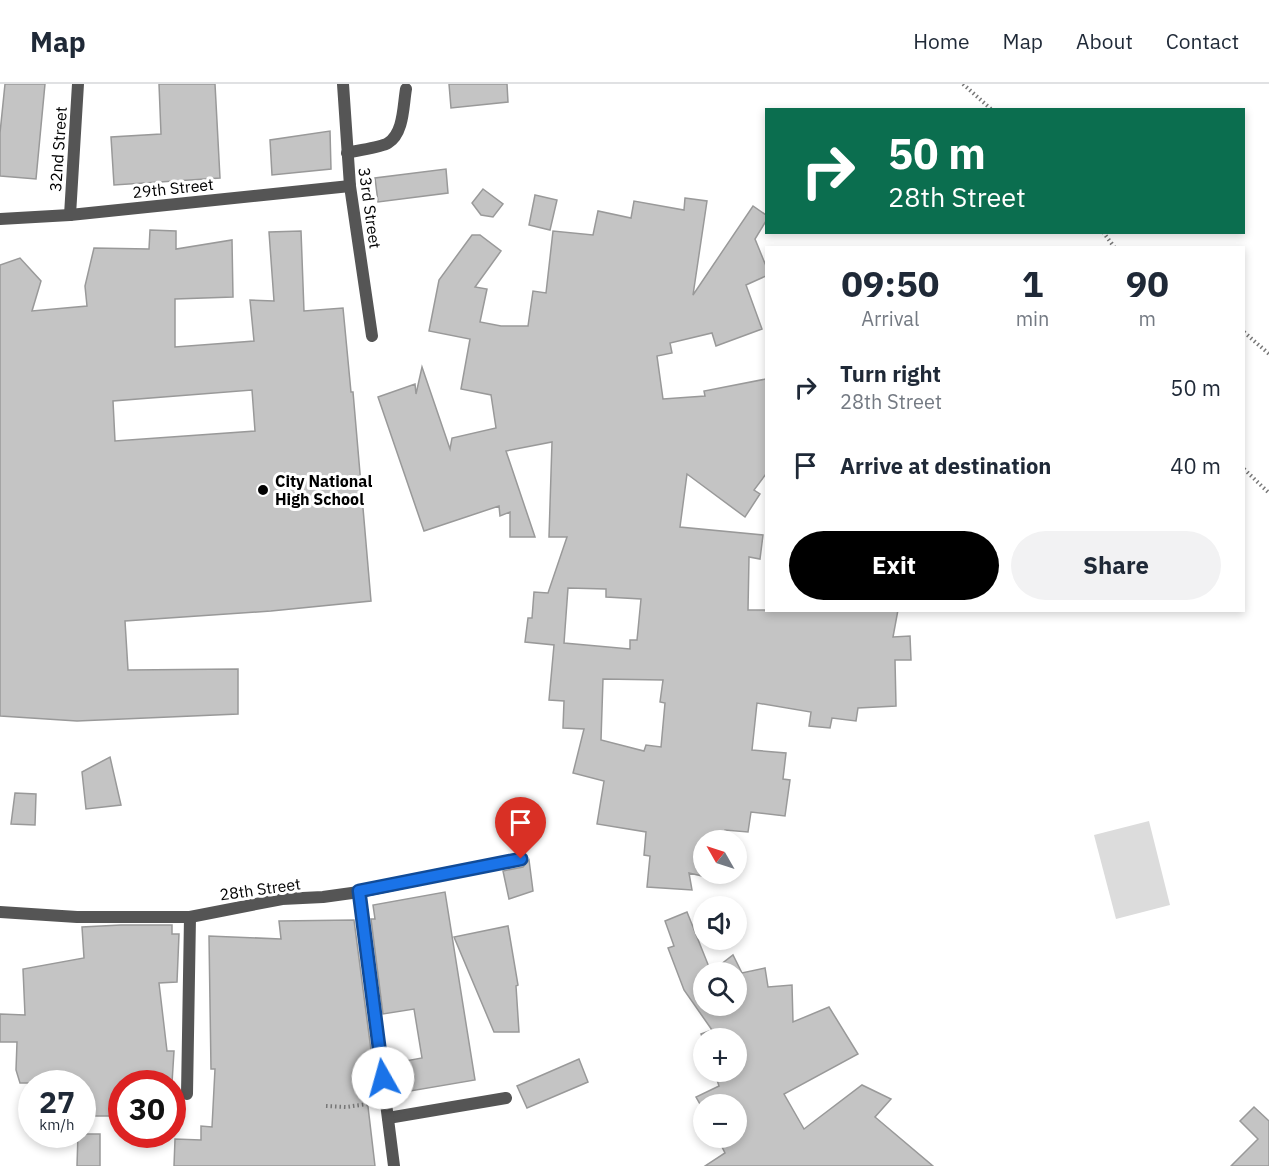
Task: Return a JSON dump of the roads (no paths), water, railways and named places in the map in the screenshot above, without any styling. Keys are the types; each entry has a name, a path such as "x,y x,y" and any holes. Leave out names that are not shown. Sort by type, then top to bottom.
{"street":[{"name":"32nd Street","path":"70,215 78,84"},
{"name":"33rd Street","path":"343,84 350,186 372,336"},
{"path":"347,153 388,143 394,137 399,128 405,89"},
{"name":"29th Street","path":"0,219 70,215 350,186"},
{"name":"28th Street","path":"0,912 77,917 190,917 282,899 323,897 359,891 521,859"},
{"path":"359,891 394,1166"},
{"path":"186,1094 190,917"},
{"path":"388,1118 506,1098"}],"place":[{"name":"City National High School","path":"263,490"}]}
